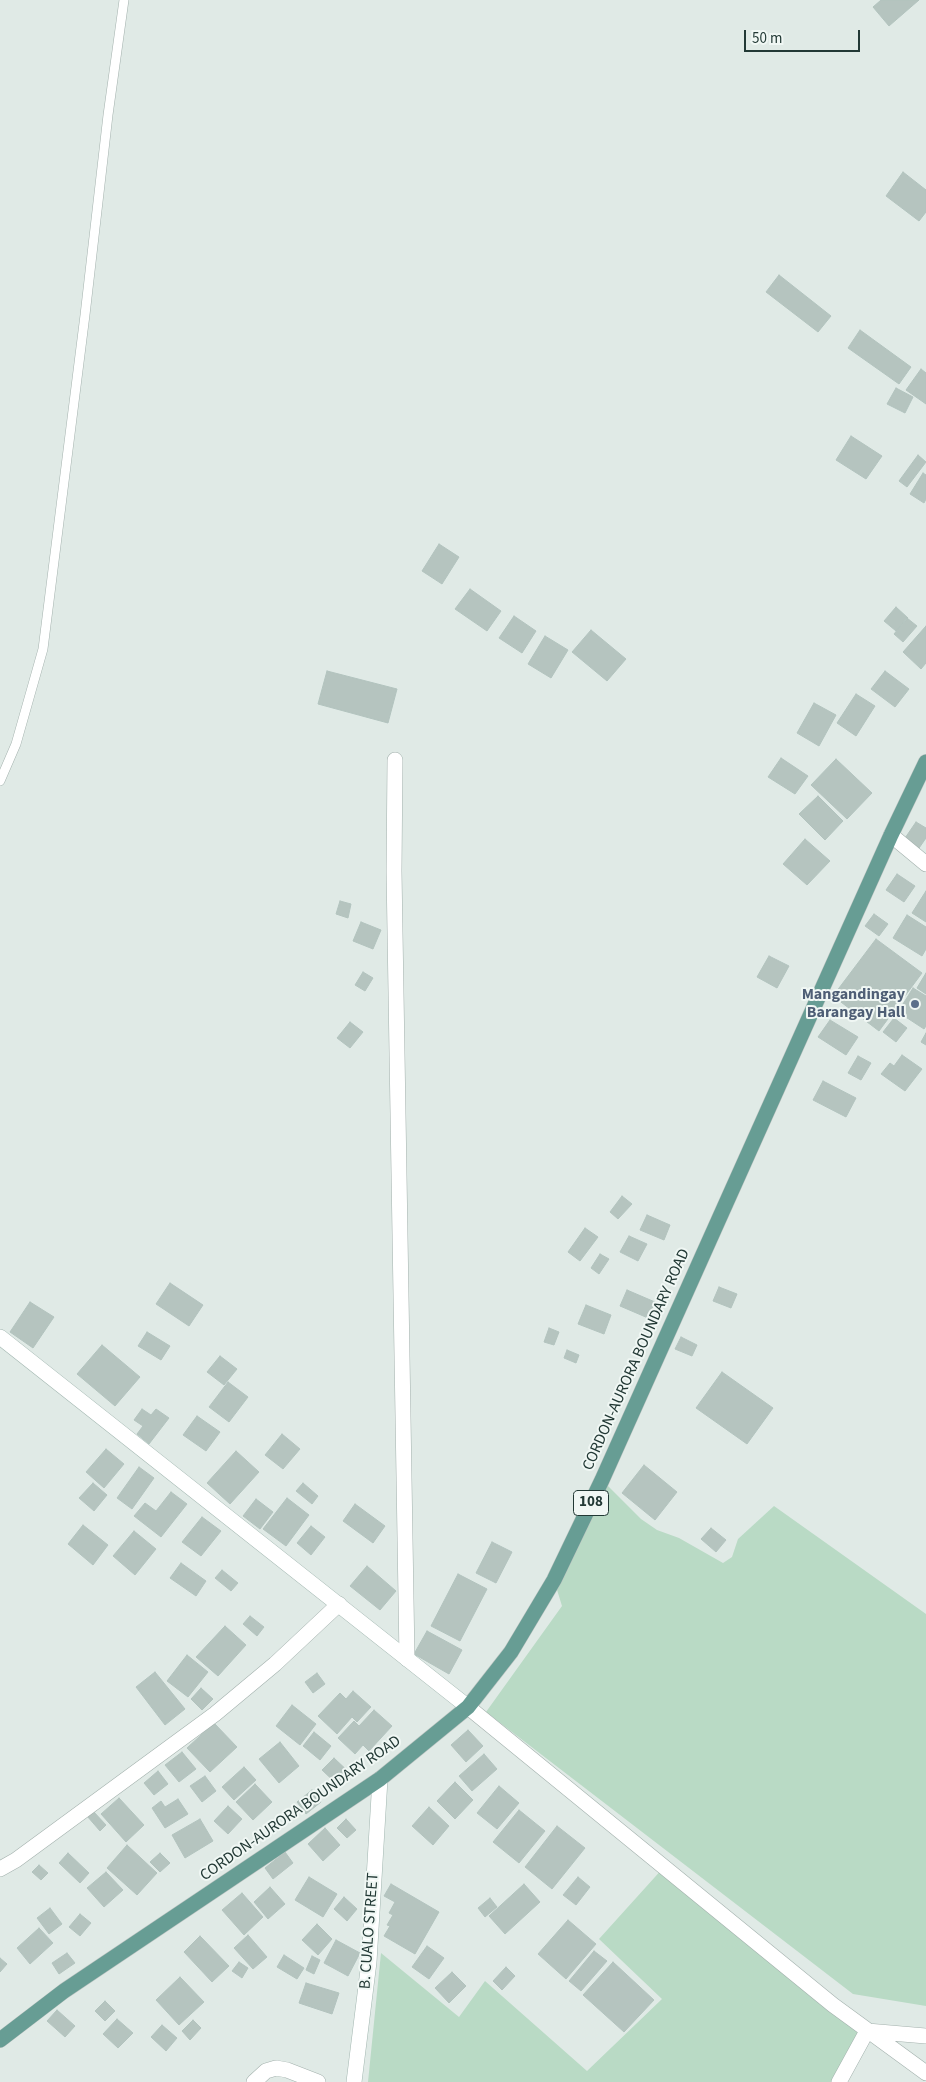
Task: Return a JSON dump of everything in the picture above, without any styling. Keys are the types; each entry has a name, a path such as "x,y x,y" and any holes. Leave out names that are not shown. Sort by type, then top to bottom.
{"main road":[{"name":"CORDON-AURORA BOUNDARY ROAD","path":"0,2040 64,1991 380,1779 468,1707 511,1652 554,1580 602,1480 891,835 926,762"}],"street":[{"path":"395,760 394,881 407,1659"},
{"path":"891,835 926,864"},
{"path":"0,1337 468,1707 867,2031 926,2073"},
{"path":"0,1869 16,1860 215,1714 275,1664 339,1604"},
{"name":"B. CUALO STREET","path":"354,2082 369,1962 380,1779"},
{"path":"867,2031 926,2036"},
{"path":"839,2082 867,2031"},
{"path":"254,2082 266,2071 276,2068 287,2070 318,2082"}],"lane":[{"path":"0,781 16,744 43,649 108,115 124,0"}],"green space":[{"path":"602,1480 641,1519 657,1530 679,1538 723,1563 732,1557 738,1539 774,1506 926,1614 926,2006 853,1994 486,1712 562,1606 554,1580"},
{"path":"664,1867 867,2031 839,2082 368,2082 381,1953 459,2017 485,1981 587,2071 662,1999 599,1939"}],"building":[{"path":"881,0 919,0 889,26 873,7"},
{"path":"903,172 926,190 926,212 919,221 886,196"},
{"path":"779,275 831,316 818,332 766,292"},
{"path":"860,330 911,367 899,384 848,348"},
{"path":"921,369 926,373 926,404 906,390"},
{"path":"896,388 913,397 905,413 887,404"},
{"path":"851,436 882,456 866,479 836,460"},
{"path":"918,455 926,462 907,487 899,481"},
{"path":"923,473 926,475 926,499 924,503 910,494"},
{"path":"439,544 459,557 442,584 422,571"},
{"path":"470,589 501,611 487,631 455,609"},
{"path":"896,607 908,618 896,631 884,621"},
{"path":"514,616 536,631 522,653 499,638"},
{"path":"907,618 917,626 903,642 894,634"},
{"path":"926,626 926,663 921,669 903,652"},
{"path":"591,630 626,659 607,681 572,652"},
{"path":"545,636 568,650 551,678 528,664"},
{"path":"327,671 397,689 388,723 318,704"},
{"path":"885,671 909,689 895,707 871,689"},
{"path":"856,694 875,706 856,736 837,723"},
{"path":"814,703 836,715 819,746 797,733"},
{"path":"781,758 808,776 795,794 768,777"},
{"path":"836,759 872,793 847,819 811,785"},
{"path":"818,796 843,821 825,840 799,814"},
{"path":"916,822 926,828 926,838 917,851 903,841"},
{"path":"805,839 830,861 807,885 783,864"},
{"path":"897,874 915,886 904,902 886,890"},
{"path":"926,891 926,922 912,913"},
{"path":"340,901 351,904 348,918 336,914"},
{"path":"874,914 888,924 879,936 865,926"},
{"path":"907,915 926,927 926,949 922,956 893,938"},
{"path":"361,922 381,930 373,949 353,941"},
{"path":"876,939 922,973 879,1031 833,996"},
{"path":"769,956 789,966 777,988 757,977"},
{"path":"363,972 373,978 365,991 355,985"},
{"path":"926,973 926,994 917,988"},
{"name":"Mangandingay Barangay Hall","path":"913,988 926,996 926,1026 924,1029 898,1012"},
{"path":"894,1018 907,1028 896,1042 883,1032"},
{"path":"830,1020 858,1037 846,1055 818,1037"},
{"path":"350,1022 363,1032 350,1048 337,1038"},
{"path":"926,1033 926,1045 921,1042"},
{"path":"902,1055 922,1069 905,1091 881,1074 890,1063 894,1066"},
{"path":"858,1056 871,1063 861,1080 848,1073"},
{"path":"823,1081 856,1098 846,1117 813,1100"},
{"path":"622,1196 632,1204 618,1219 610,1212"},
{"path":"647,1215 670,1225 664,1240 640,1230"},
{"path":"585,1228 598,1237 580,1261 568,1252"},
{"path":"629,1236 647,1244 638,1261 620,1252"},
{"path":"600,1254 609,1259 599,1274 591,1268"},
{"path":"170,1283 203,1305 189,1326 156,1304"},
{"path":"719,1287 737,1294 731,1308 713,1301"},
{"path":"627,1290 655,1302 648,1318 620,1306"},
{"path":"30,1302 54,1317 33,1348 10,1332"},
{"path":"586,1305 611,1315 604,1334 578,1324"},
{"path":"549,1328 559,1332 554,1345 544,1342"},
{"path":"147,1332 170,1346 161,1360 138,1346"},
{"path":"681,1337 697,1345 692,1356 675,1349"},
{"path":"102,1345 140,1377 115,1406 77,1374"},
{"path":"567,1350 579,1355 576,1363 564,1358"},
{"path":"220,1356 237,1369 224,1385 207,1372"},
{"path":"722,1372 773,1408 747,1444 696,1408"},
{"path":"228,1382 248,1397 229,1422 209,1407"},
{"path":"142,1409 151,1415 156,1409 169,1418 149,1444 137,1434 143,1426 134,1420"},
{"path":"197,1416 220,1432 206,1451 183,1435"},
{"path":"282,1434 300,1449 283,1469 265,1455"},
{"path":"106,1449 124,1464 104,1488 86,1472"},
{"path":"236,1451 259,1472 230,1504 207,1483"},
{"path":"644,1465 677,1492 655,1520 622,1493"},
{"path":"139,1467 154,1478 132,1509 117,1498"},
{"path":"93,1483 107,1495 94,1511 79,1498"},
{"path":"303,1483 318,1496 312,1504 296,1491"},
{"path":"171,1492 187,1504 161,1537 134,1516 145,1503 156,1511"},
{"path":"287,1498 309,1515 286,1546 263,1529"},
{"path":"256,1499 273,1512 260,1529 243,1516"},
{"path":"355,1504 385,1526 373,1543 343,1521"},
{"path":"202,1517 221,1531 201,1556 182,1542"},
{"path":"83,1525 108,1545 93,1565 68,1544"},
{"path":"311,1526 325,1537 311,1555 297,1543"},
{"path":"711,1528 726,1540 716,1552 701,1539"},
{"path":"134,1531 156,1549 135,1575 113,1556"},
{"path":"492,1542 512,1552 496,1583 476,1573"},
{"path":"181,1563 206,1581 196,1596 170,1578"},
{"path":"367,1566 396,1591 380,1610 350,1586"},
{"path":"222,1570 238,1583 231,1591 215,1578"},
{"path":"458,1574 487,1589 460,1641 431,1626"},
{"path":"250,1616 264,1627 257,1636 243,1624"},
{"path":"225,1626 246,1645 218,1676 196,1657"},
{"path":"427,1631 462,1650 449,1674 414,1654"},
{"path":"187,1655 208,1672 188,1697 167,1681"},
{"path":"155,1672 185,1709 165,1725 136,1687"},
{"path":"317,1673 325,1684 313,1693 305,1682"},
{"path":"201,1688 213,1699 202,1710 191,1699"},
{"path":"353,1691 371,1707 357,1722 352,1717 337,1734 318,1716 340,1693 346,1699"},
{"path":"292,1705 316,1724 300,1745 276,1726"},
{"path":"374,1710 392,1726 369,1751 363,1745 355,1754 338,1738 354,1721 359,1726"},
{"path":"214,1723 237,1747 210,1772 187,1748"},
{"path":"468,1730 483,1746 466,1762 451,1745"},
{"path":"314,1732 331,1746 320,1760 303,1746"},
{"path":"280,1742 299,1766 279,1783 259,1759"},
{"path":"182,1752 196,1769 179,1782 165,1765"},
{"path":"484,1754 497,1769 472,1791 459,1776"},
{"path":"334,1758 352,1775 340,1787 322,1770"},
{"path":"244,1767 256,1780 234,1800 222,1787"},
{"path":"158,1771 168,1784 154,1795 144,1783"},
{"path":"205,1776 216,1791 202,1802 190,1786"},
{"path":"455,1782 473,1800 455,1819 437,1801"},
{"path":"255,1784 272,1802 253,1820 236,1802"},
{"path":"499,1786 519,1803 497,1829 477,1813"},
{"path":"312,1790 321,1802 306,1814 297,1802"},
{"path":"119,1798 144,1825 126,1842 101,1814"},
{"path":"178,1799 188,1814 165,1828 152,1808 161,1801 165,1807"},
{"path":"228,1806 242,1819 228,1834 214,1821"},
{"path":"429,1807 449,1826 433,1845 412,1826"},
{"path":"519,1810 545,1831 519,1863 493,1842"},
{"path":"93,1811 106,1825 100,1831 87,1816"},
{"path":"200,1819 213,1841 185,1858 172,1835"},
{"path":"346,1819 356,1830 347,1838 337,1828"},
{"path":"557,1826 585,1848 552,1889 525,1867"},
{"path":"325,1828 340,1845 323,1861 308,1844"},
{"path":"127,1845 157,1873 137,1895 107,1868"},
{"path":"285,1852 293,1863 273,1879 265,1868"},
{"path":"68,1853 89,1873 80,1883 59,1863"},
{"path":"160,1853 170,1863 160,1872 150,1862"},
{"path":"39,1865 48,1873 41,1880 32,1872"},
{"path":"106,1872 123,1890 104,1907 87,1888"},
{"path":"309,1877 337,1894 323,1917 295,1900"},
{"path":"578,1877 590,1887 576,1905 563,1895"},
{"path":"391,1884 439,1912 415,1954 384,1936 390,1926 387,1925 393,1915 389,1913 395,1902 384,1896"},
{"path":"524,1884 540,1902 505,1934 489,1916"},
{"path":"270,1887 285,1904 268,1919 254,1902"},
{"path":"242,1893 263,1917 244,1935 222,1910"},
{"path":"344,1897 357,1909 347,1921 334,1909"},
{"path":"490,1898 497,1907 485,1917 478,1908"},
{"path":"50,1908 62,1924 49,1934 37,1918"},
{"path":"80,1914 91,1923 80,1936 69,1927"},
{"path":"568,1920 596,1944 566,1979 538,1954"},
{"path":"317,1924 332,1939 318,1955 302,1940"},
{"path":"39,1928 53,1943 30,1964 17,1948"},
{"path":"248,1935 267,1957 253,1969 234,1948"},
{"path":"200,1936 229,1966 212,1982 184,1952"},
{"path":"336,1940 360,1953 348,1976 324,1963"},
{"path":"427,1946 444,1958 429,1979 412,1967"},
{"path":"594,1951 607,1961 581,1991 569,1981"},
{"path":"67,1953 75,1963 59,1974 52,1963"},
{"path":"284,1955 304,1968 297,1979 277,1967"},
{"path":"312,1956 320,1960 314,1974 306,1970"},
{"path":"0,1958 7,1964 0,1972"},
{"path":"239,1962 248,1968 242,1978 232,1971"},
{"path":"613,1962 654,2000 624,2032 583,1995"},
{"path":"506,1967 515,1976 502,1990 493,1981"},
{"path":"452,1972 466,1986 449,2003 435,1988"},
{"path":"180,1977 204,2002 179,2025 156,2000"},
{"path":"306,1983 339,1993 332,2014 299,2003"},
{"path":"105,2001 115,2011 105,2021 95,2011"},
{"path":"57,2010 75,2026 65,2037 47,2021"},
{"path":"117,2019 133,2033 118,2048 103,2034"},
{"path":"193,2020 201,2028 190,2040 182,2031"},
{"path":"162,2025 177,2038 166,2051 151,2037"}],"place":[{"name":"Mangandingay Barangay Hall","path":"915,1004"}]}
